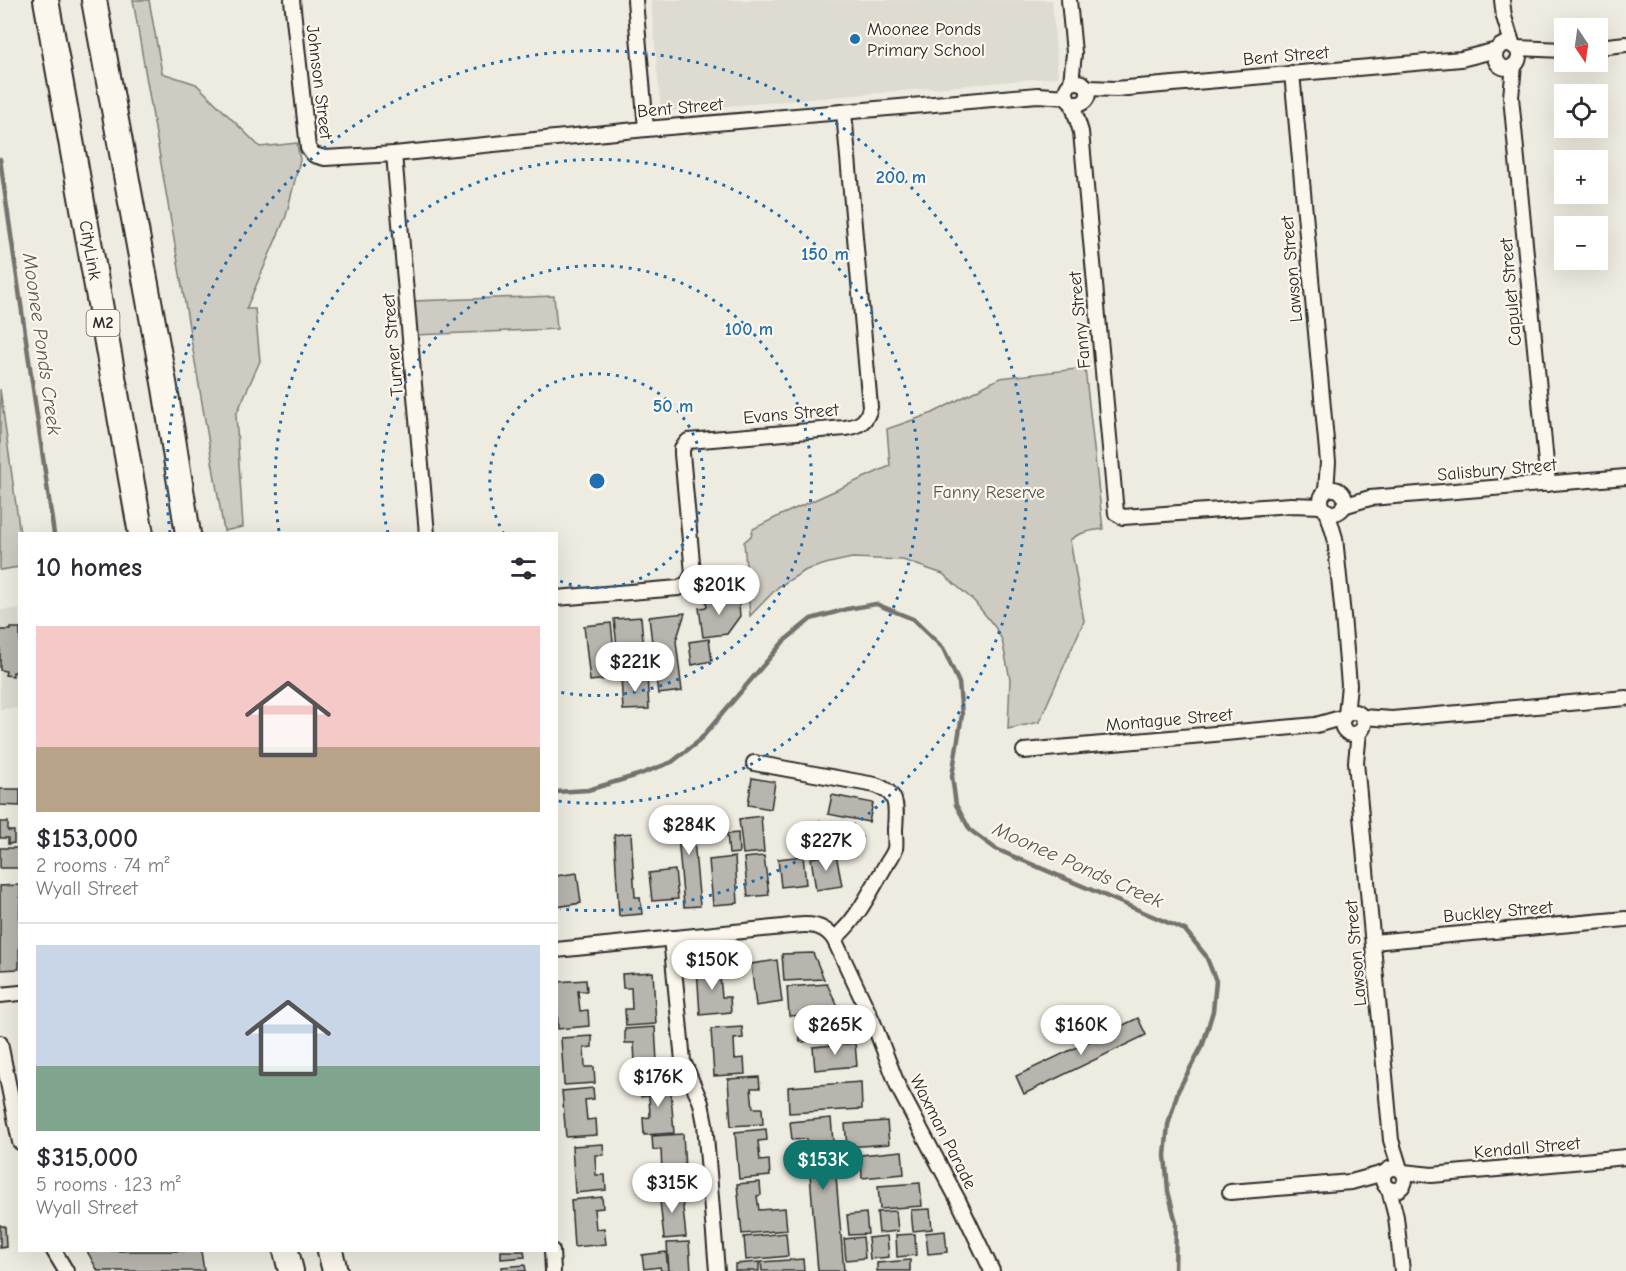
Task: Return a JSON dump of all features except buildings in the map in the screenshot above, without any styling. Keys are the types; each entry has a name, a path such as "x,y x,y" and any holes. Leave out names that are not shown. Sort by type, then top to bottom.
{"highway":[{"name":"CityLink","path":"46,0 141,532"},
{"path":"94,0 165,388 188,532"},
{"path":"286,1252 291,1271"},
{"path":"330,1252 335,1271"}],"street":[{"name":"Johnson Street","path":"291,0 309,148 315,155 325,158"},
{"path":"634,0 646,129"},
{"name":"Fanny Street","path":"1069,0 1115,505"},
{"name":"Capulet Street","path":"1502,0 1548,484"},
{"path":"1608,45 1626,44"},
{"name":"Bent Street","path":"325,158 394,154 646,129 1554,51"},
{"name":"Lawson Street","path":"1292,73 1402,1271"},
{"name":"Evans Street","path":"558,598 679,588 688,583 693,573 682,454 684,443 845,428 864,422 869,415 843,112"},
{"name":"Turner Street","path":"394,154 427,532"},
{"name":"Salisbury Street","path":"1115,505 1116,513 1123,517 1626,477"},
{"name":"Montague Street","path":"1024,751 1626,698"},
{"path":"558,950 806,925 825,929 834,939 844,931 895,850 896,810 892,794 875,785 754,763"},
{"name":"Buckley Street","path":"1373,942 1626,919"},
{"path":"671,938 683,1061 701,1103 705,1124 717,1271"},
{"name":"Waxman Parade","path":"834,939 873,1022 899,1089 963,1209 992,1271"},
{"path":"0,994 18,993"},
{"path":"0,1043 18,1132"},
{"name":"Kendall Street","path":"1230,1192 1626,1157"},
{"path":"55,1252 66,1271"},
{"path":"552,1252 553,1271"}],"shaded area":[{"name":"Moonee Ponds Primary School","path":"651,0 1052,0 1058,77 661,112"},
{"path":"18,609 18,708 0,709 0,610"}],"green space":[{"path":"133,0 149,0 162,73 196,84 260,147 297,143 300,160 286,216 246,309 255,309 260,361 236,415 243,527 224,531"},
{"path":"554,296 557,329 415,335 413,301"},
{"name":"Fanny Reserve","path":"1085,368 1103,529 1089,531 1070,540 1084,621 1039,722 1008,729 1010,679 1002,640 995,627 974,601 943,574 903,560 852,558 829,563 806,570 778,587 750,616 744,542 751,536 753,529 890,466 887,429 933,413 1000,378"},
{"path":"0,389 20,532 18,567 0,570"}],"waterway":[{"name":"Moonee Ponds Creek","path":"0,159 54,532"},
{"name":"Moonee Ponds Creek","path":"558,792 588,790 672,762 699,741 784,641 811,619 876,604 913,619 943,648 959,683 962,715 952,776 956,805 970,830 996,849 1185,930 1206,956 1216,981 1213,1011 1203,1044 1178,1091 1168,1125 1165,1155 1168,1191 1176,1223 1175,1271"}],"place":[{"name":"Moonee Ponds Primary School","path":"855,39"}]}
